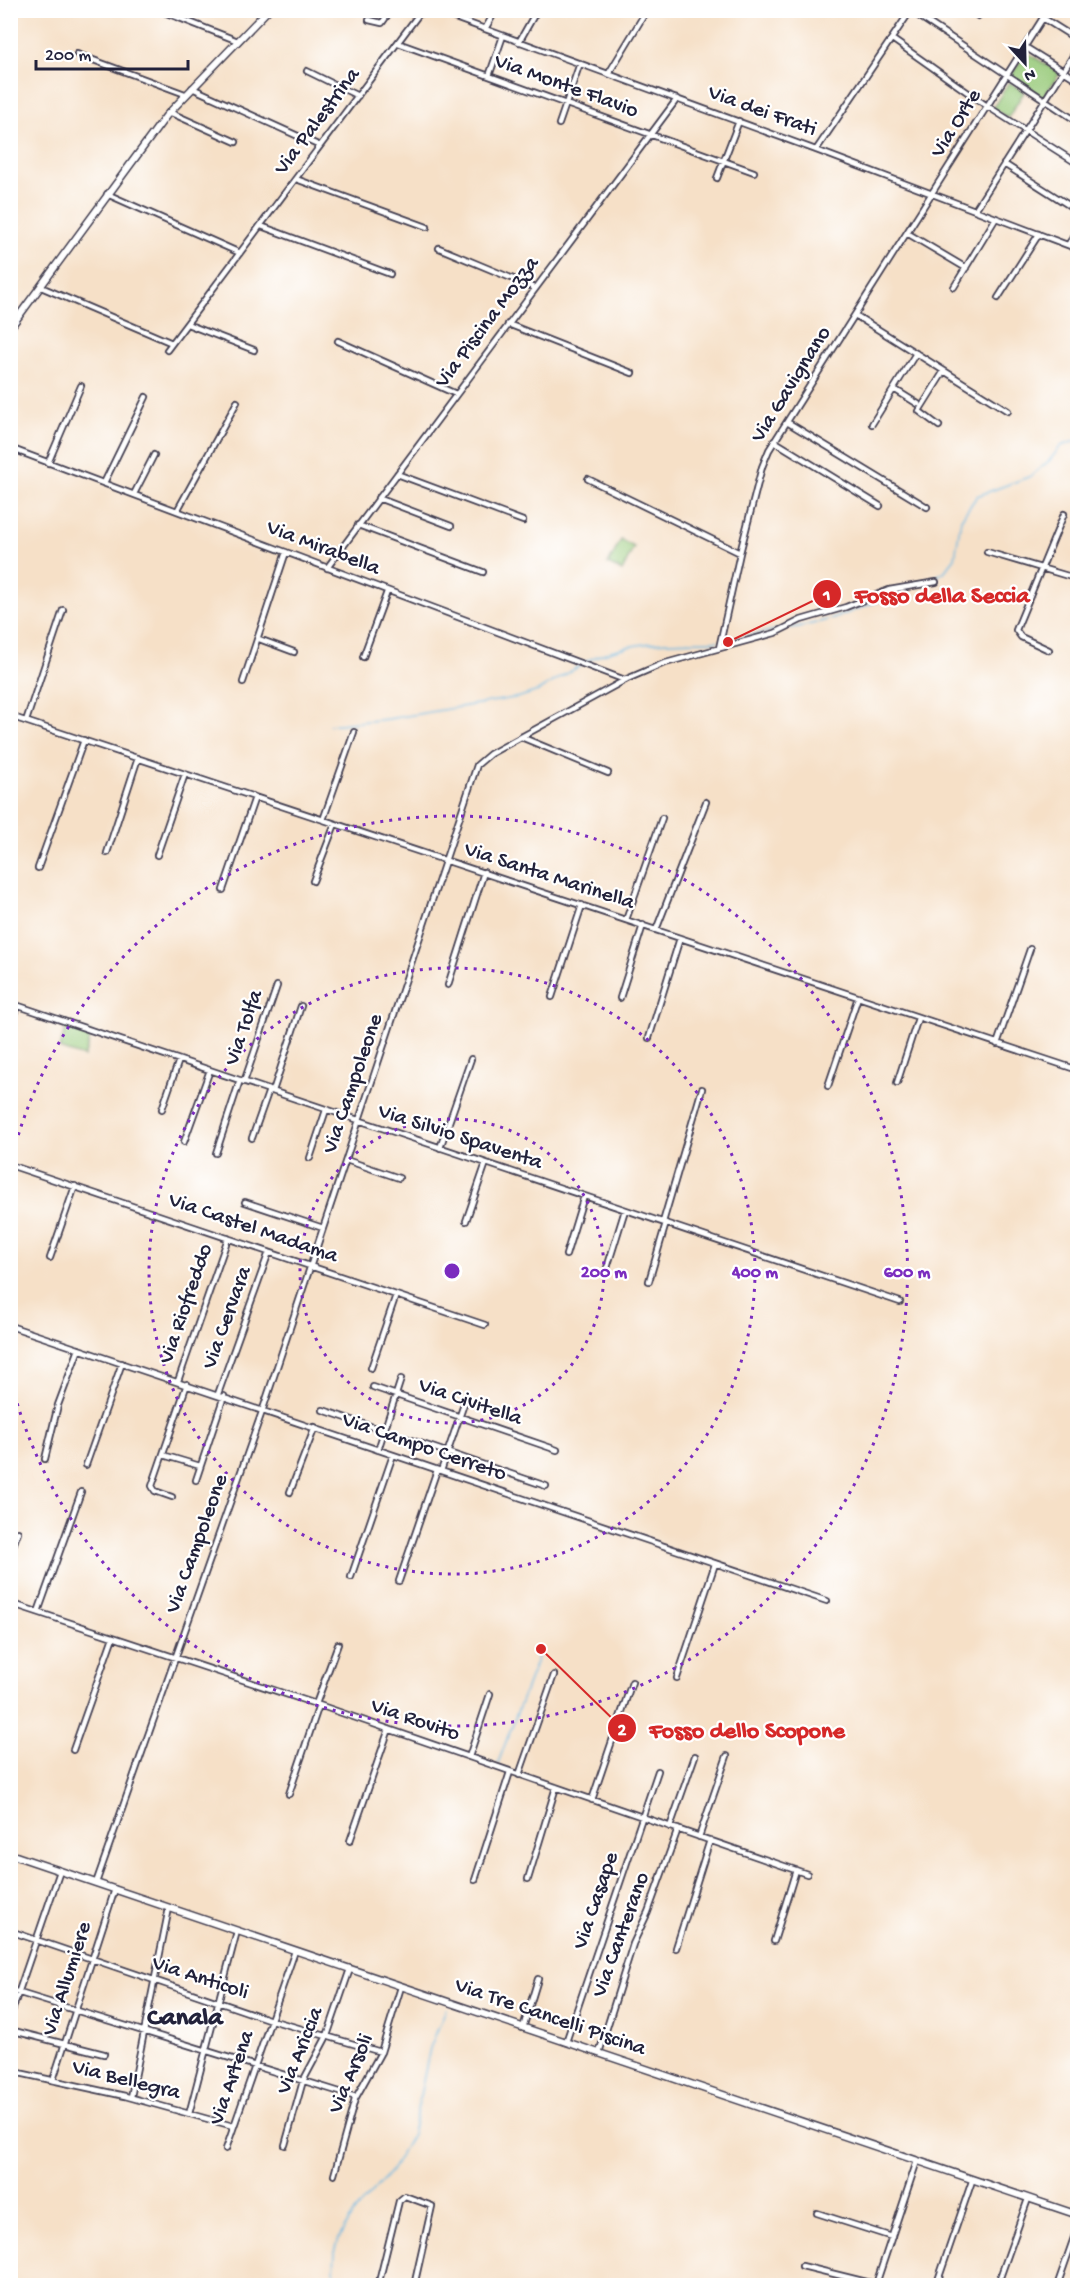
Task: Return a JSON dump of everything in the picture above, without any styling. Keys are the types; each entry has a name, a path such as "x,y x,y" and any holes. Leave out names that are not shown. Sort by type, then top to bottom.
{"street":[{"path":"159,10 238,41"},
{"path":"10,328 107,194 170,112 268,10"},
{"path":"369,20 382,23 391,10"},
{"name":"Via Palestrina","path":"167,350 422,10"},
{"name":"Via dei Frati","path":"433,10 738,121 1077,249"},
{"path":"485,29 496,10"},
{"path":"519,42 537,10"},
{"path":"609,74 647,10"},
{"path":"970,10 978,16"},
{"name":"Via Orte","path":"932,194 1048,10"},
{"path":"816,150 911,11 1077,122"},
{"path":"1043,18 1077,40"},
{"path":"489,76 503,36"},
{"path":"892,39 987,106 1077,164"},
{"name":"Via Monte Flavio","path":"398,43 754,172"},
{"path":"1025,47 1077,80"},
{"path":"975,210 1077,48"},
{"path":"77,54 185,94"},
{"path":"559,124 580,63"},
{"path":"307,71 358,96"},
{"path":"192,88 321,146"},
{"name":"Via Piscina Mozza","path":"327,568 648,134 677,99"},
{"path":"170,112 236,142"},
{"path":"717,178 738,121"},
{"path":"1004,164 1077,211"},
{"path":"296,179 427,227"},
{"path":"107,194 240,253"},
{"name":"Via Gavignano","path":"719,648 762,467 774,441 932,194"},
{"path":"954,287 996,218"},
{"path":"261,226 390,274"},
{"path":"1068,245 1077,230"},
{"path":"907,233 966,268"},
{"path":"998,298 1039,234"},
{"path":"439,248 535,288"},
{"path":"40,287 172,344"},
{"path":"855,315 1008,411"},
{"path":"187,324 254,350"},
{"path":"508,324 632,373"},
{"path":"339,341 456,394"},
{"path":"872,423 916,353"},
{"path":"939,426 919,411 944,371"},
{"path":"48,463 81,386"},
{"path":"894,389 918,404"},
{"path":"105,483 146,397"},
{"path":"177,511 237,402"},
{"path":"787,422 927,507"},
{"path":"774,441 880,506"},
{"name":"Via Mirabella","path":"10,448 625,680"},
{"path":"134,494 153,455"},
{"path":"397,474 523,520"},
{"path":"588,479 740,553"},
{"path":"378,498 451,526"},
{"path":"1049,650 1021,638 1016,632 1064,514"},
{"path":"358,525 483,572"},
{"path":"243,682 286,552"},
{"path":"987,552 1077,579"},
{"name":"Via Campoleone","path":"96,1883 263,1409 477,765 488,755 625,680 674,660 780,631 889,590 936,582"},
{"path":"363,657 387,592"},
{"path":"26,721 63,610"},
{"path":"259,639 294,652"},
{"name":"Via Santa Marinella","path":"10,716 1077,1070"},
{"path":"323,820 354,732"},
{"path":"521,737 608,773"},
{"path":"38,868 84,740"},
{"path":"108,853 138,758"},
{"path":"157,855 186,774"},
{"path":"223,890 255,797"},
{"path":"656,930 706,802"},
{"path":"626,920 662,818"},
{"path":"313,881 335,824"},
{"path":"448,985 484,872"},
{"path":"552,997 582,905"},
{"path":"620,998 643,925"},
{"path":"649,1038 680,938"},
{"path":"997,1044 1030,949"},
{"name":"Via Tolfa","path":"216,1153 277,986"},
{"path":"828,1086 858,997"},
{"name":"Via Silvio Spaventa","path":"10,1003 900,1302"},
{"path":"10,1026 17,1005"},
{"path":"252,1138 302,1006"},
{"path":"897,1083 918,1018"},
{"path":"440,1148 471,1059"},
{"path":"162,1109 179,1060"},
{"path":"184,1142 210,1070"},
{"path":"649,1281 702,1089"},
{"path":"310,1158 326,1110"},
{"path":"346,1160 399,1178"},
{"path":"466,1221 486,1163"},
{"name":"Via Castel Madama","path":"10,1165 485,1325"},
{"path":"50,1258 75,1186"},
{"path":"566,1255 584,1196"},
{"path":"245,1202 322,1228"},
{"path":"607,1269 625,1210"},
{"name":"Via Riofreddo","path":"178,1381 228,1238"},
{"name":"Via Cervara","path":"196,1480 221,1395 269,1252"},
{"path":"371,1368 396,1295"},
{"name":"Via Campo Cerreto","path":"11,1329 79,1348 188,1384 827,1601"},
{"path":"45,1459 58,1405 79,1348"},
{"path":"86,1466 122,1363"},
{"path":"378,1450 401,1379"},
{"path":"172,1497 155,1491 152,1486 188,1384"},
{"name":"Via Civitella","path":"373,1387 557,1450"},
{"path":"399,1581 465,1401"},
{"path":"322,1410 546,1486"},
{"path":"290,1492 315,1427"},
{"path":"163,1455 200,1466"},
{"path":"351,1577 393,1455"},
{"path":"38,1612 81,1492"},
{"path":"10,1554 18,1532"},
{"path":"677,1678 715,1564"},
{"name":"Via Rovito","path":"10,1603 317,1705 807,1874"},
{"path":"73,1750 113,1637"},
{"path":"289,1794 338,1644"},
{"path":"519,1775 554,1675"},
{"path":"592,1800 632,1682"},
{"path":"469,1757 490,1694"},
{"path":"350,1841 389,1730"},
{"path":"670,1827 695,1756"},
{"path":"699,1837 727,1756"},
{"name":"Via Casape","path":"566,2042 658,1771"},
{"path":"475,1880 510,1772"},
{"path":"528,1879 556,1787"},
{"name":"Via Canterano","path":"599,2053 633,1944 648,1912 678,1829"},
{"path":"676,1948 710,1840"},
{"name":"Via Tre Cancelli Piscina","path":"10,1854 1077,2215"},
{"path":"774,1941 796,1870"},
{"path":"10,2017 60,1871"},
{"name":"Via Allumiere","path":"53,2080 115,1889"},
{"path":"131,2097 146,2032 169,1908"},
{"name":"Via Anticoli","path":"10,1931 218,2003 381,2052"},
{"path":"189,2114 237,1932"},
{"name":"Via Artena","path":"226,2149 295,1951"},
{"name":"Via Ariccia","path":"285,2145 303,2080 327,2036 350,1969"},
{"path":"523,2028 538,1979"},
{"name":"Via Arsoli","path":"334,2175 356,2097 381,2052 401,1987"},
{"path":"10,1990 356,2097"},
{"path":"10,2030 104,2054"},
{"name":"Via Bellegra","path":"10,2071 131,2097 233,2126"},
{"path":"876,2284 917,2161"},
{"path":"936,2286 972,2181"},
{"path":"378,2286 399,2201 406,2196 432,2206 414,2286"},
{"path":"997,2286 1028,2199"},
{"path":"817,2213 892,2237"},
{"path":"1057,2286 1077,2226"},
{"path":"802,2266 883,2286"}],"green space":[{"path":"1026,52 1060,73 1043,98 1010,77"},
{"path":"1009,82 1024,92 1008,118 993,108"},
{"path":"621,540 634,547 622,571 608,564"},
{"path":"67,1025 92,1033 84,1057 59,1049"}],"waterway":[{"path":"927,582 944,572 955,558 961,519 977,496 1031,476 1049,461 1061,446 1078,440"},
{"path":"791,628 836,617 908,589"},
{"path":"723,641 777,630"},
{"path":"585,662 617,649 650,643 718,641"},
{"path":"329,725 388,719 520,697 538,691 581,665"},
{"path":"498,1763 541,1649"},
{"path":"333,2286 335,2252 339,2238 355,2211 391,2171 412,2134 430,2048 446,2009"}],"place":[{"name":"Fosso della Seccia","path":"728,642"},
{"name":"Fosso dello Scopone","path":"541,1649"}],"district":[{"name":"Canala","path":"185,2019"}]}
